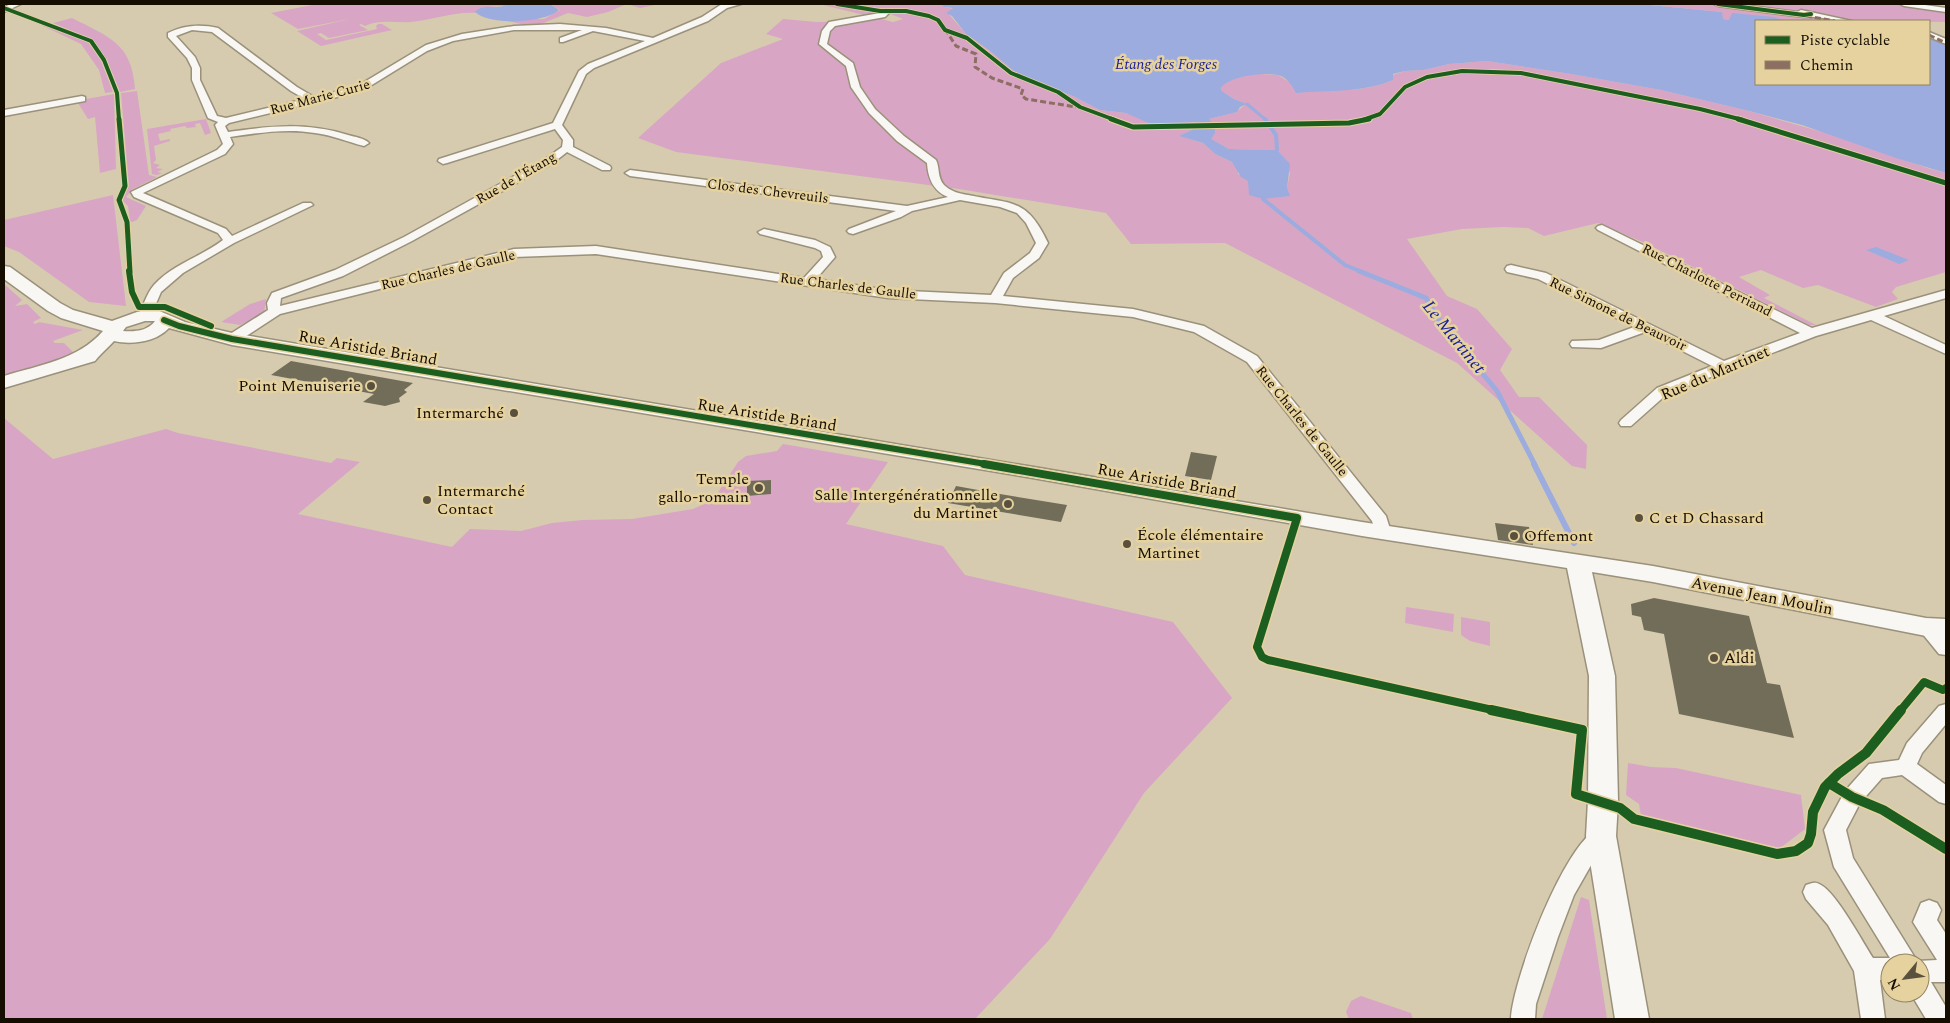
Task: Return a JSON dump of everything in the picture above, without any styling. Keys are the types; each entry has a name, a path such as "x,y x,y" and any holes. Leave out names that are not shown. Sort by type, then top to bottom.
{"street":[{"path":"5,8 17,4"},
{"name":"Rue de l'Étang","path":"275,311 273,304 276,296 339,273 408,239 549,161 566,148 568,140 557,125 582,73 591,66 705,19 725,6 737,4"},
{"path":"1718,4 1795,14 1811,14"},
{"path":"1762,4 1843,20"},
{"path":"1904,4 1946,10"},
{"path":"884,13 832,24 826,31 823,44 828,50 847,61 853,70 853,82 856,90 888,127 932,162 934,178 939,186 958,198 998,203 1020,210 1033,222 1042,243 1035,255 1008,276 995,298"},
{"name":"Rue Marie Curie","path":"226,121 359,89 374,83 425,48 452,39 485,32 556,25 594,28 652,40"},
{"path":"226,121 213,118 196,80 196,68 191,57 171,35 179,31 195,28 208,27 215,30 313,100"},
{"path":"563,40 594,28"},
{"path":"1930,34 1946,42"},
{"path":"6,110 82,99"},
{"path":"226,121 220,125 228,144 221,152 136,192 138,195 222,231 230,240"},
{"path":"443,161 557,125"},
{"path":"225,135 301,128 331,132 364,143"},
{"path":"566,148 606,168"},
{"name":"Clos des Chevreuils","path":"630,173 907,210"},
{"name":"Clos des Chevreuils","path":"853,231 897,216 907,210 958,198"},
{"path":"73,362 98,348 120,323 147,312 154,291 175,274 222,248 230,240 307,205"},
{"name":"Rue Charlotte Perriand","path":"1602,228 1811,333"},
{"path":"764,232 776,237 816,243 826,249 829,257 807,282"},
{"name":"Rue Charles de Gaulle","path":"232,339 275,311 514,253 573,250 596,250 888,294 995,298 1133,313 1199,329 1252,359 1380,520 1383,532"},
{"path":"4,260 24,271 62,300 74,306 106,316 138,316"},
{"name":"Rue Simone de Beauvoir","path":"1511,269 1542,276 1724,366"},
{"path":"4,271 54,307 72,316 106,325 113,332"},
{"path":"4,382 73,362 144,335 161,326 163,318 156,302 154,291"},
{"name":"Rue du Martinet","path":"1626,423 1662,391 1724,366 1811,333 1946,294"},
{"path":"1872,315 1946,350"},
{"name":"Rue Aristide Briand","path":"138,316 163,318 179,326 232,339"},
{"path":"1578,344 1601,344 1646,327"},
{"name":"Rue Aristide Briand","path":"113,332 117,336 123,337 185,334 232,339 1578,564"},
{"path":"1578,564 1602,676 1603,801 1601,836 1632,1019"},
{"name":"Avenue Jean Moulin","path":"1578,564 1653,574 1936,627"},
{"path":"1936,627 1946,649"},
{"path":"1906,767 1914,749 1946,711"},
{"path":"1900,953 1842,860 1835,830 1852,797 1876,770 1906,767 1946,796"},
{"path":"1523,1019 1524,1004 1566,885 1587,851 1601,836"},
{"path":"1814,892 1878,969 1873,1019"},
{"path":"1929,910 1925,922 1946,953"},
{"path":"1930,971 1946,971"},
{"path":"1930,1002 1940,1019"}],"shaded area":[{"path":"317,4 507,4 504,6 487,7 475,12 477,13 460,13 419,21 382,22 365,26 361,24 359,25 368,30 329,38 321,33 317,34 326,40 377,29 376,26 378,24 382,24 392,30 321,46 297,31 350,19 298,29 271,13"},
{"path":"550,4 627,4 608,12 587,17 568,13 541,24 525,25 499,19 544,19 560,10"},
{"path":"627,4 660,4 640,8"},
{"path":"819,4 942,4 944,7 954,9 947,12 966,34 1015,72 1075,97 1100,110 1126,113 1177,125 1195,122 1198,127 1180,136 1203,143 1215,154 1232,162 1238,169 1238,174 1287,188 1290,173 1277,150 1229,149 1210,139 1209,119 1236,112 1246,104 1222,91 1221,88 1231,79 1246,75 1270,74 1304,86 1347,90 1386,83 1393,80 1393,75 1405,71 1424,70 1449,64 1487,61 1661,90 1745,110 1840,137 1946,173 1946,272 1896,287 1892,292 1898,299 1876,307 1818,285 1803,288 1761,270 1739,277 1770,295 1764,298 1816,325 1809,325 1645,243 1598,223 1544,236 1528,228 1503,227 1462,229 1407,239 1447,296 1477,309 1512,349 1500,370 1519,397 1539,397 1587,445 1586,469 1572,466 1457,363 1225,243 1131,244 1106,213 959,189 676,152 638,138 721,63 783,39 766,34 783,19 817,22 859,21 874,17 893,22 903,19 888,13 868,16"},
{"path":"1639,4 1711,4 1832,20 1729,20 1722,19 1722,12"},
{"path":"1749,4 1900,4 1946,11 1946,22 1930,22 1930,20 1848,20 1755,8 1756,5"},
{"path":"72,18 107,37 124,51 133,74 135,89 120,92 107,60 93,40 53,23"},
{"path":"41,25 88,42 101,61 113,92 105,93 99,70 81,44"},
{"path":"137,91 149,175 157,177 133,189 126,197 146,206 137,220 132,222 130,221 128,206 121,199 129,186 121,93"},
{"path":"114,94 116,169 100,173 95,117 88,119 78,103 84,102 83,99"},
{"path":"206,119 211,133 205,135 200,123 195,124 196,127 187,128 185,126 158,134 160,141 170,139 170,141 154,146 156,160 153,163 160,165 156,168 163,169 157,172 162,173 152,174 147,129"},
{"path":"113,195 126,306 89,302 19,252 4,246 4,220"},
{"path":"4,284 22,300 15,306 27,304 41,318 33,322 35,324 39,322 83,330 53,341 55,343 64,343 76,355 4,377"},
{"path":"266,299 264,313 240,325 221,322 250,304"},
{"path":"4,418 53,459 166,429 331,463 337,458 360,462 298,514 452,547 470,529 521,531 552,523 632,519 693,509 713,500 738,462 746,456 777,451 783,444 888,462 846,524 943,546 965,575 1173,622 1232,698 1144,793 1050,939 975,1019 4,1019"},
{"path":"1406,607 1454,614 1453,632 1405,623"},
{"path":"1461,617 1490,622 1490,646 1470,641 1461,635"},
{"path":"1628,763 1651,767 1676,768 1801,795 1805,829 1779,849 1641,816 1639,804 1626,795"},
{"path":"1581,897 1589,900 1607,1019 1542,1019"},
{"path":"1361,996 1411,1013 1413,1019 1349,1019 1346,1012 1351,1001"}],"water":[{"path":"507,4 550,4 559,10 542,18 517,21 492,19 475,12 487,7 499,7"},
{"name":"Étang des Forges","path":"941,4 1639,4 1722,12 1723,19 1729,20 1732,13 1774,17 1783,20 1755,20 1755,85 1930,85 1930,37 1946,46 1946,173 1896,158 1802,125 1745,110 1661,90 1487,61 1449,64 1424,70 1405,71 1393,74 1393,80 1382,84 1345,90 1296,93 1290,83 1281,76 1267,74 1240,78 1225,84 1221,88 1222,91 1234,99 1247,104 1240,107 1237,112 1209,119 1215,126 1215,133 1211,139 1229,149 1277,150 1290,164 1287,188 1290,196 1263,199 1249,195 1248,181 1241,177 1232,162 1215,154 1203,143 1179,136 1198,127 1195,122 1177,125 1151,124 1126,113 1100,110 1075,97 1015,72 966,34 952,16 946,13 953,8 944,7"},
{"path":"1876,247 1909,260 1899,264 1866,250"}],"building":[{"name":"Point Menuiserie","path":"291,361 413,383 404,390 407,392 399,398 400,402 385,406 363,402 374,394 271,375"},
{"path":"1191,452 1217,456 1211,480 1185,476"},
{"name":"Temple gallo-romain","path":"771,480 771,494 747,496 747,481"},
{"name":"Salle Intergénérationnelle du Martinet","path":"956,486 1067,505 1061,522 948,503"},
{"name":"Offemont","path":"1495,523 1529,527 1533,545 1498,540"},
{"name":"Aldi","path":"1654,598 1749,616 1767,683 1780,685 1794,738 1679,714 1664,634 1644,630 1641,617 1632,615 1631,604"}],"waterway":[{"name":"Le Martinet","path":"1247,104 1265,119"},
{"name":"Le Martinet","path":"1265,119 1276,135 1277,150"},
{"name":"Le Martinet","path":"1263,199 1345,265 1362,272"},
{"name":"Le Martinet","path":"1359,271 1426,298 1440,322 1497,391 1535,465"},
{"name":"Le Martinet","path":"1534,464 1574,543"}],"marked path":[{"path":"1806,16 1829,20"},
{"path":"945,29 956,46 976,54 975,67 998,81 1023,89 1021,95 1026,99 1076,107"},
{"path":"1930,35 1946,43"}],"cycle path":[{"path":"837,4 880,11 906,11 929,16 938,20 945,30 967,38 1011,73 1058,92 1080,107 1133,127 1349,123 1380,114 1405,87 1427,77 1462,71 1521,73 1700,109 1755,123 1946,183"},
{"path":"1718,4 1804,15 1811,14"},
{"path":"4,8 91,41 104,60 117,93 125,186 119,200 124,211 129,233 129,269 132,292 139,307 165,307 211,326"},
{"path":"164,320 179,326 232,339 1027,471 1297,518 1257,647 1262,657 1268,660 1582,730 1576,794 1620,808 1634,819 1777,854 1796,851 1808,843 1811,834 1813,812 1825,787 1838,774 1866,753 1924,682 1943,690 1946,688"},
{"path":"1829,783 1852,797 1883,810 1946,849"}],"place":[{"name":"Point Menuiserie","path":"371,386"},
{"name":"Intermarché","path":"514,413"},
{"name":"Temple gallo-romain","path":"759,488"},
{"name":"Intermarché Contact","path":"427,500"},
{"name":"Salle Intergénérationnelle du Martinet","path":"1008,504"},
{"name":"C et D Chassard","path":"1639,518"},
{"name":"Offemont","path":"1514,536"},
{"name":"École élémentaire Martinet","path":"1127,544"},
{"name":"Aldi","path":"1714,658"}]}
